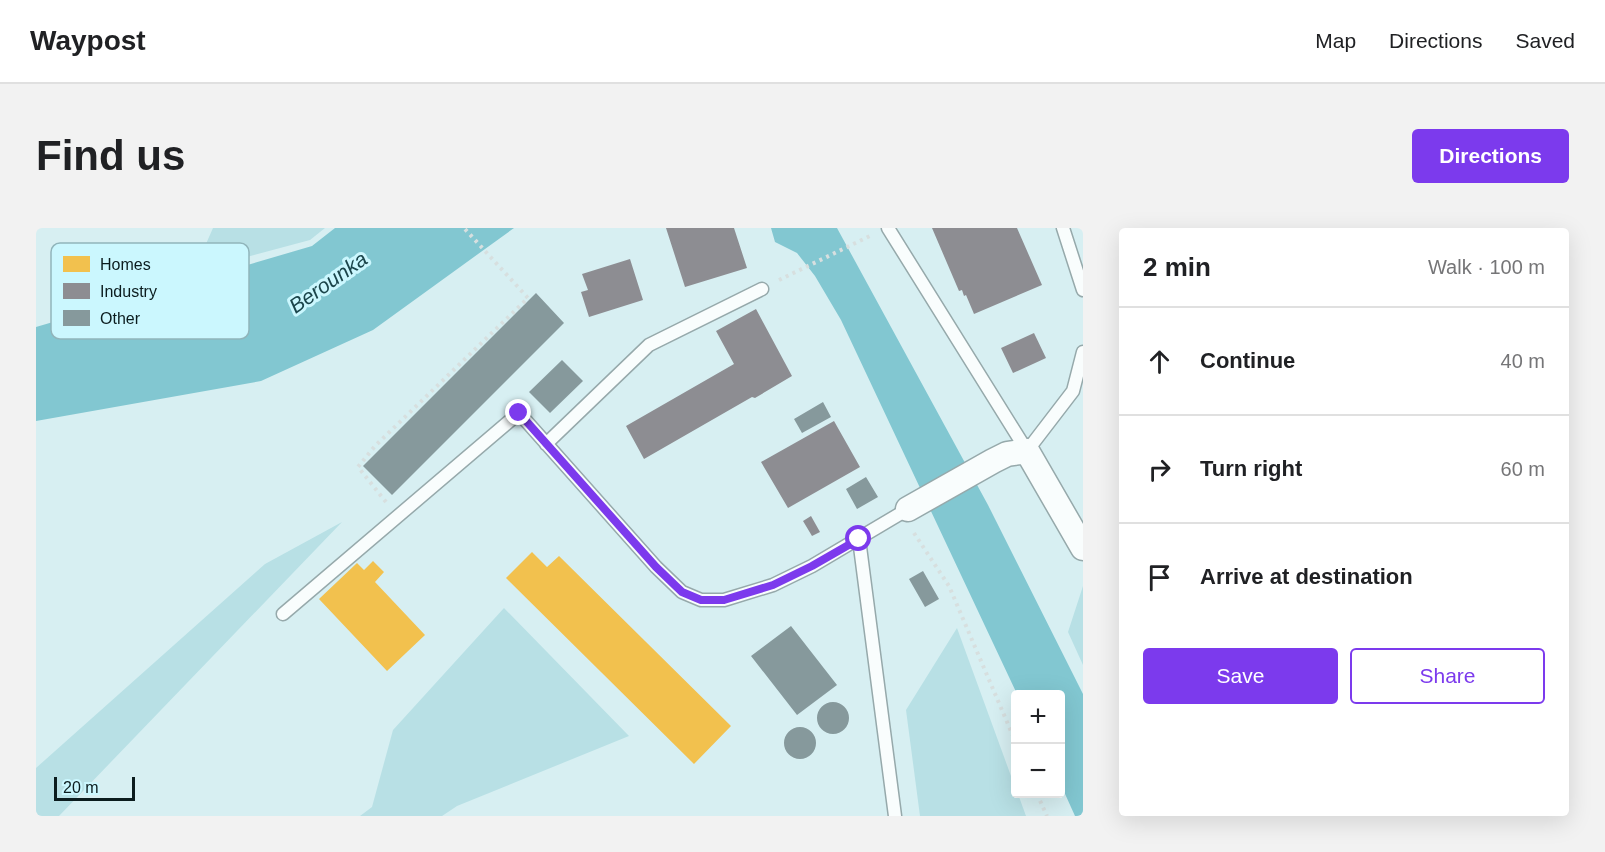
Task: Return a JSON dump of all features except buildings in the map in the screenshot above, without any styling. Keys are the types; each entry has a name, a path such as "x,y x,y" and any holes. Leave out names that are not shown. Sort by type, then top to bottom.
{"street":[{"path":"908,510 993,460 1007,454 1027,451 1083,548"}],"lane":[{"path":"888,228 1027,451 1073,391 1083,351"},
{"path":"1063,228 1083,290"},
{"path":"546,444 649,345 762,289"},
{"path":"283,614 519,413 656,567 682,592 701,600 724,600 773,585 812,566 908,510"},
{"path":"859,539 895,816"}],"path":[{"path":"390,508 358,466 375,446 528,298 464,228"},
{"path":"784,278 869,236"},
{"path":"908,510 910,528 949,586 1011,730"},
{"path":"1039,798 1047,816"}],"shaded area":[{"path":"213,228 325,228 310,240 249,256 249,243 206,243"},
{"path":"342,522 59,816 36,816 36,768 265,564"},
{"path":"1083,586 1083,665 1068,632"},
{"path":"504,608 629,736 457,806 442,816 360,816 372,807 393,730"},
{"path":"957,628 1011,776 1011,798 1019,798 1026,816 920,816 906,710"}],"water":[{"name":"Berounka","path":"335,228 514,228 373,330 261,381 36,421 36,327 51,323 51,339 249,339 249,264 312,246"},
{"path":"771,228 837,228 988,505 1083,694 1083,816 1075,816 1065,794 1065,690 1015,690 841,320 815,276 797,253 775,242"}],"route":[{"path":"519,413 656,567 682,592 701,600 724,600 773,585 859,539"}]}
